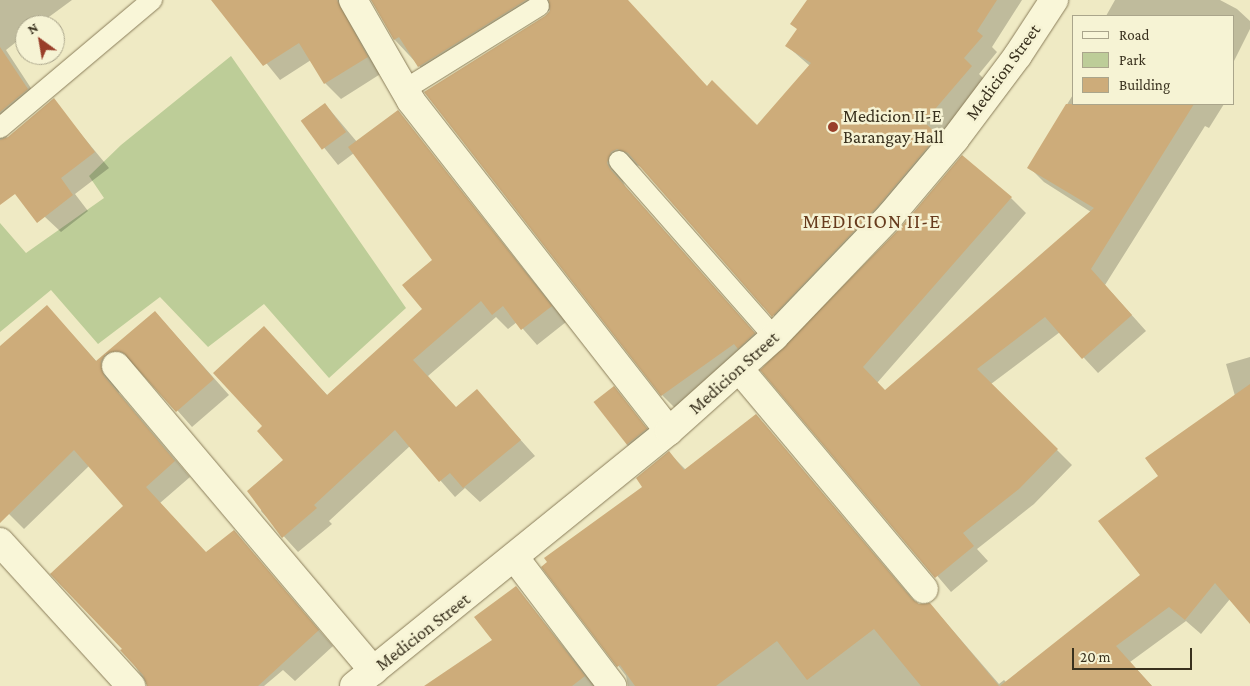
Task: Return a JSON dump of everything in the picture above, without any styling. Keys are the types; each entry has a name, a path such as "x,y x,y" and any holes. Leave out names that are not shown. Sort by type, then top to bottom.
{"street":[{"path":"353,0 404,90 669,431"},
{"name":"Medicion Street","path":"364,678 515,558 669,431 740,370 774,337 890,216 955,139 1018,55 1054,0"},
{"path":"116,366 364,678"},
{"path":"740,370 924,589"},
{"path":"0,542 131,686"},
{"path":"515,558 612,686"}],"lane":[{"path":"0,128 152,0"},
{"path":"404,90 539,6"},
{"path":"619,161 774,337"}],"green space":[{"path":"231,56 406,308 329,378 264,304 208,347 160,297 98,344 51,290 0,332 0,223 26,253 104,198 89,176 121,145"}],"building":[{"path":"211,0 337,0 368,57 324,84 299,43 263,66"},
{"path":"371,0 526,0 418,67 399,37 394,40"},
{"path":"549,0 628,0 707,86 712,80 757,125 811,63 785,46 797,29 790,24 807,0 997,0 977,31 983,36 964,58 972,66 924,122 938,135 878,206 772,317 628,153 617,149 611,152 607,163 610,169 755,333 738,349 734,344 661,396 424,92 545,16 550,11"},
{"path":"0,47 28,89 0,112"},
{"path":"54,98 95,152 61,178 73,195 37,223 15,194 0,205 0,140 8,137"},
{"path":"325,103 346,132 322,150 301,121"},
{"path":"1066,104 1193,105 1091,269 1132,315 1082,359 1045,317 977,369 1058,449 1019,489 963,533 974,546 935,578 760,370 901,227 962,155 1012,197 863,367 885,390 1094,208 1027,168"},
{"path":"398,110 552,306 521,330 503,306 492,315 481,301 413,360 456,407 477,389 521,440 463,488 450,473 439,482 395,430 314,505 317,508 282,538 247,491 283,460 257,431 262,426 213,373 264,326 327,395 422,309 402,285 432,260 348,147"},
{"path":"47,305 96,361 155,311 214,379 176,412 122,352 106,354 101,361 104,376 175,461 146,487 206,552 234,530 319,630 258,686 147,686 143,675 120,650 122,649 50,574 123,506 74,450 0,523 0,346"},
{"path":"1250,384 1250,624 1215,583 1185,620 1169,607 1116,646 1152,686 1000,686 1140,575 1098,521 1158,476 1145,458"},
{"path":"614,386 647,429 627,445 594,402"},
{"path":"756,414 912,599 919,604 930,603 999,686 921,686 874,629 807,680 777,641 716,686 635,686 620,665 617,667 541,567 547,562 544,558 642,487 636,478 669,451 684,470"},
{"path":"516,586 585,676 572,686 424,686 492,640 474,617"}],"place":[{"name":"Medicion II-E Barangay Hall","path":"833,127"}],"district":[{"name":"MEDICION II-E","path":"872,221"}]}
